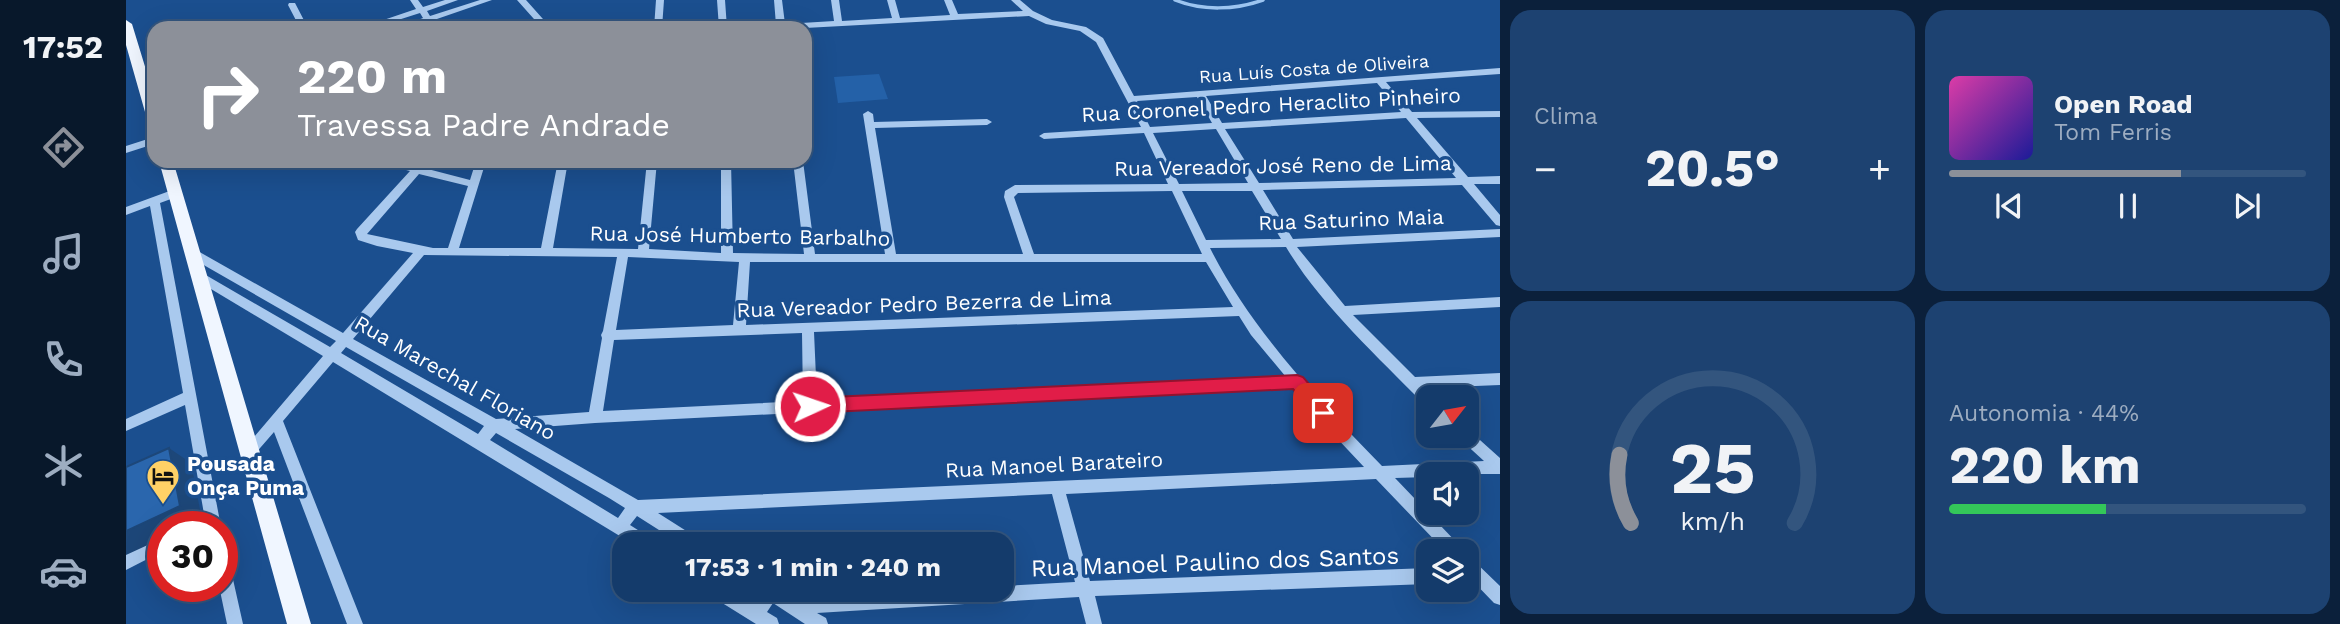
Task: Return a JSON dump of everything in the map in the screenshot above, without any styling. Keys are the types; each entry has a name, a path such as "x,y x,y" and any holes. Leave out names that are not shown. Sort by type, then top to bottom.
{"main road":[{"path":"126,24 147,89"},
{"path":"171,168 175,193 299,624"}],"street":[{"path":"414,0 428,19"},
{"path":"387,21 454,0"},
{"path":"422,21 488,0"},
{"path":"521,0 540,21"},
{"path":"658,21 660,0"},
{"path":"721,0 722,21"},
{"path":"778,0 780,21"},
{"path":"835,0 838,22"},
{"path":"891,0 896,19"},
{"path":"948,0 955,17"},
{"path":"1015,0 1030,13 1049,22 1089,32 1102,44 1149,132 1209,258 1242,311 1297,382 1376,472 1443,539"},
{"path":"292,5 300,21"},
{"path":"812,24 1030,13"},
{"name":"Rua Luís Costa de Oliveira","path":"1130,99 1500,71"},
{"path":"1380,81 1500,222"},
{"path":"1199,93 1288,243 1341,311 1416,388"},
{"name":"Rua Coronel Pedro Heraclito Pinheiro","path":"1044,136 1409,115 1500,114"},
{"path":"891,257 869,119 987,122"},
{"path":"126,150 147,143"},
{"path":"409,168 473,184"},
{"path":"452,252 479,168"},
{"path":"546,253 562,168"},
{"path":"643,253 651,168"},
{"path":"726,168 727,257"},
{"path":"798,168 810,258"},
{"name":"Rua José Humberto Barbalho","path":"417,170 360,234 377,242 421,251 452,252 643,253 745,258 1209,258"},
{"name":"Rua Vereador José Reno de Lima","path":"1030,258 1009,194 1015,189 1255,187 1500,180"},
{"path":"126,211 175,193"},
{"path":"154,201 211,511"},
{"name":"Rua Saturino Maia","path":"1203,244 1288,243 1500,233"},
{"path":"250,451 421,251"},
{"name":"Rua Marechal Floriano","path":"192,253 494,425 675,532"},
{"path":"594,417 623,253"},
{"path":"739,331 745,258"},
{"name":"Rua Marechal Floriano","path":"200,277 628,532"},
{"path":"1341,311 1500,302"},
{"name":"Rua Vereador Pedro Bezerra de Lima","path":"607,335 808,330 1242,311"},
{"path":"808,330 810,406"},
{"path":"1411,383 1500,379"},
{"path":"480,442 494,425 594,417 1297,382"},
{"path":"126,425 190,396"},
{"path":"276,420 355,624"},
{"path":"1479,448 1500,467"},
{"name":"Rua Manoel Barateiro","path":"635,507 1500,467"},
{"path":"1057,486 1094,624"},
{"path":"620,527 635,507"},
{"path":"126,562 147,551"},
{"name":"Rua Manoel Paulino dos Santos","path":"794,606 1084,589 1416,576"},
{"path":"1479,578 1500,597"},
{"path":"230,602 235,624"},
{"path":"736,602 764,620 767,602"},
{"path":"787,602 820,624"}],"shaded area":[{"path":"879,74 888,99 838,103 834,77"}],"building":[{"path":"169,448 180,506 169,511 147,511 147,521 126,531 126,467"}],"waterway":[{"path":"1175,0 1185,4 1219,8 1263,0"}],"place":[{"name":"Pousada Onça Puma","path":"163,506"}],"route":[{"path":"810,406 1297,382 1323,413"}]}
